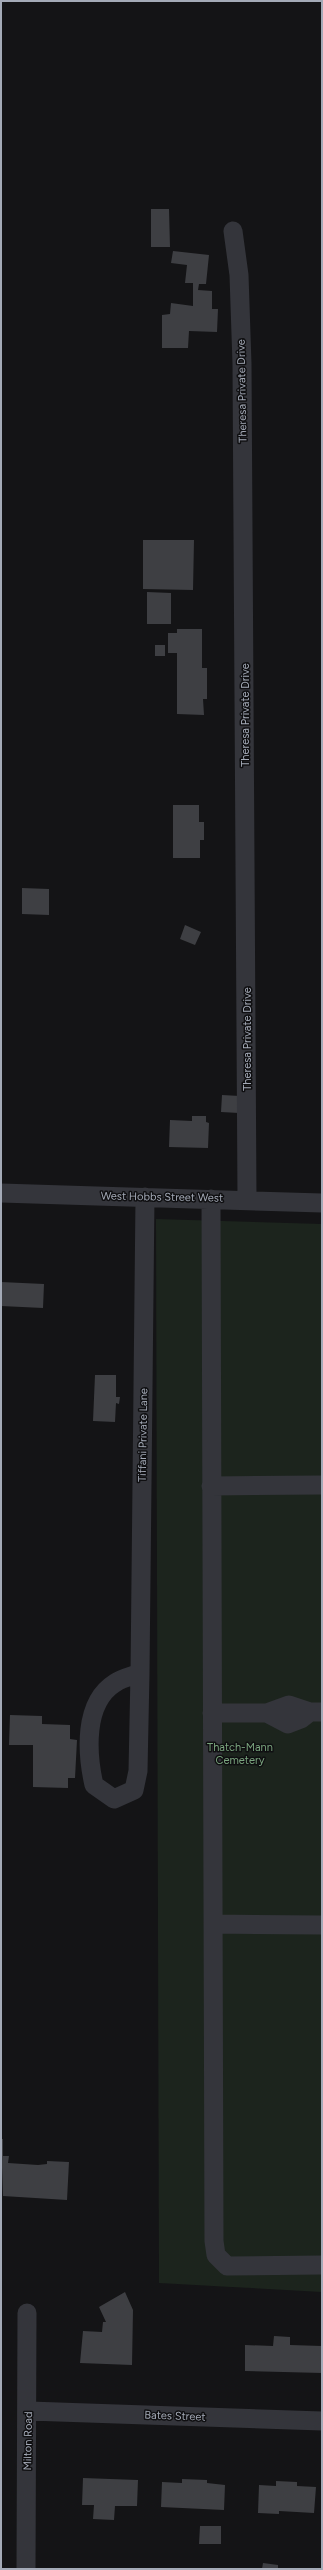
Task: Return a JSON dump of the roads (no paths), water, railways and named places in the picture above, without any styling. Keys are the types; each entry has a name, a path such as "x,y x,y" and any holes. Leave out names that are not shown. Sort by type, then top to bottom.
{"street":[{"name":"Theresa Private Drive","path":"233,231 239,275 242,364 247,1199"},
{"name":"West Hobbs Street West","path":"1,1193 247,1199 322,1203"},
{"name":"Tiffani Private Lane","path":"140,1673 114,1683 99,1699 92,1719 88,1762 94,1785 114,1799 134,1790 138,1771 140,1673 146,1197"},
{"path":"211,1199 214,2233 216,2255 227,2266 322,2265"},
{"path":"211,1486 322,1485"},
{"path":"212,1713 267,1713 288,1724 316,1712"},
{"path":"213,1924 322,1925"},
{"name":"Milton Road","path":"26,2569 28,2411 27,2313"},
{"name":"Bates Street","path":"28,2411 322,2421"}],"park label":[{"name":"Thatch-Mann Cemetery","path":"240,1753"}]}
